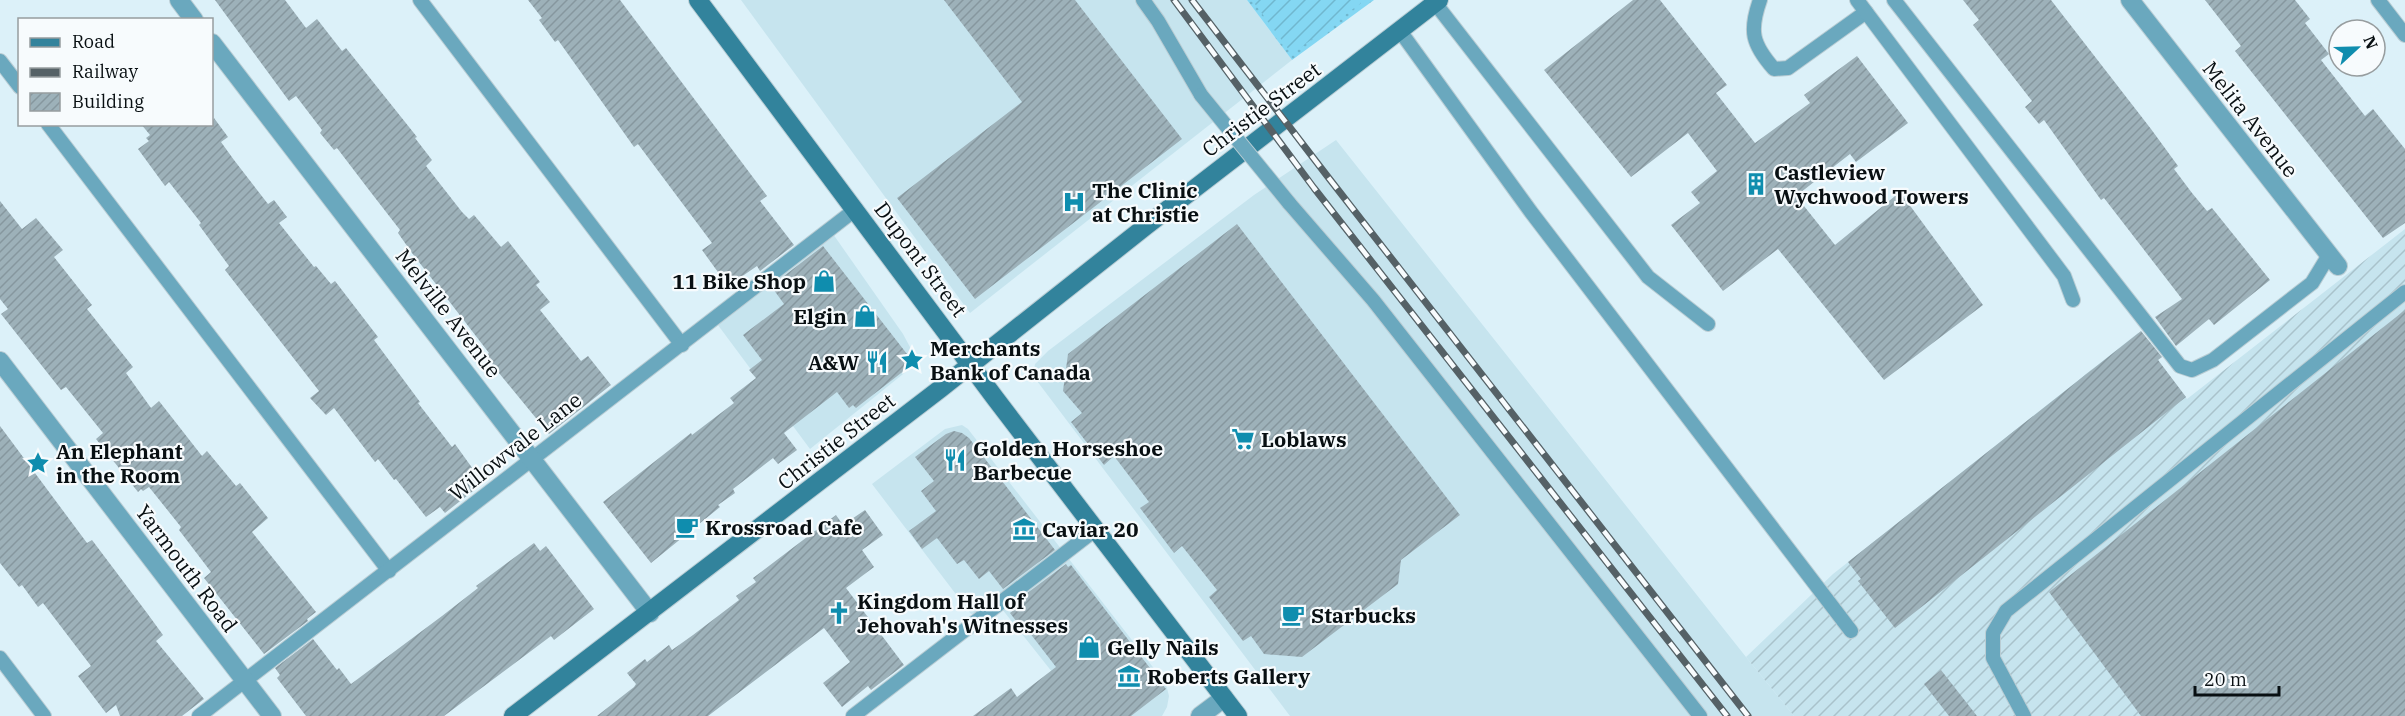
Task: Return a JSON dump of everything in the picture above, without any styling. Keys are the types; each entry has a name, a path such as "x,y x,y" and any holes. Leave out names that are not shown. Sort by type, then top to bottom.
{"street":[{"path":"178,0 192,18"},
{"name":"Dupont Street","path":"698,0 1095,530 1238,716"},
{"name":"Melita Avenue","path":"2130,0 2333,260"},
{"name":"Christie Street","path":"516,715 1437,2"},
{"name":"Melville Avenue","path":"213,44 650,613"},
{"name":"Yarmouth Road","path":"0,361 272,716"},
{"path":"1200,716 1224,698"}],"lane":[{"path":"420,0 682,345"},
{"path":"1143,0 1158,21 1201,95 1288,203 1374,300 1700,716"},
{"path":"1760,0 1755,15 1753,35 1761,54 1773,69 1788,68 1866,12"},
{"path":"1857,0 2064,276 2073,300"},
{"path":"1894,0 2181,366 2192,370 2213,360 2312,282 2333,260"},
{"path":"2378,0 2405,34"},
{"path":"1437,2 1647,278 1708,324"},
{"path":"1400,31 1531,212 1851,631"},
{"path":"0,61 18,84"},
{"path":"50,126 388,571"},
{"name":"Willowvale Lane","path":"199,716 856,210"},
{"path":"2024,716 1993,658 1993,633 2006,611 2405,292"},
{"path":"853,716 1095,530"},
{"path":"0,658 44,716"}],"shaded area":[{"path":"741,0 1247,0 1292,60 970,313"},
{"path":"1247,0 1374,0 1292,60"},
{"path":"1252,0 1359,0 1361,3 1292,54"},
{"path":"1336,140 1794,716 1290,716 1034,377 1034,370 1035,364 1048,351 1254,195"},
{"path":"826,224 903,334 918,362 810,449 709,313"},
{"path":"2405,229 2405,716 1794,716 1746,657 1833,574 2138,333 2187,399"},
{"path":"962,425 968,429 1166,684 1169,696 1162,716 1087,716 1002,609 971,614 872,484 945,429"}],"building":[{"path":"215,0 285,0 306,28 317,19 342,51 346,48 417,137 415,138 432,160 426,166 462,212 469,219 474,215 501,247 508,241 540,282 536,285 550,302 540,310 581,361 588,356 611,385 549,434 485,356 489,353 412,253 398,233 400,230 337,148 334,150 320,133 322,130 296,96 289,101"},
{"path":"528,0 620,0 767,196 760,201 794,245 760,271 757,266 728,286 702,250 712,243 638,144 634,147 558,40 555,42 539,20 542,18"},
{"path":"944,0 1075,0 1182,139 975,299 897,198 1022,102"},
{"name":"Castleview Wychwood Towers","path":"1633,0 1660,0 1727,85 1716,93 1755,143 1810,103 1804,95 1857,56 1908,123 1856,162 1850,154 1796,196 1835,245 1900,192 1983,305 1884,380 1778,249 1723,291 1671,225 1700,203 1691,192 1717,171 1688,133 1631,177 1544,70"},
{"path":"1963,0 2051,0 2151,129 2178,166 2174,169 2192,193 2207,211 2212,208 2270,280 2214,325 2209,319 2176,346 2155,317 2182,299 2104,198 2101,200 2044,120 2039,124 2025,107 2032,101 1973,25 1979,20"},
{"path":"2205,0 2295,0 2310,19 2305,23 2327,51 2327,56 2321,60 2327,68 2327,78 2335,78 2365,116 2373,109 2405,149 2405,223 2383,238 2235,51 2241,46"},
{"path":"214,118 228,137 221,142 234,160 268,204 274,200 287,217 279,223 314,267 316,266 331,284 335,281 378,337 374,340 420,402 418,403 452,447 455,444 483,483 445,513 440,507 426,517 378,459 375,462 334,408 326,415 310,398 319,391 225,270 229,266 199,225 201,223 169,182 165,186 138,149 149,141 146,138 150,135 143,126 213,126"},
{"path":"0,201 22,229 36,218 63,250 54,257 92,305 87,309 133,367 126,373 151,408 159,401 202,456 207,451 236,486 240,483 268,518 252,532 316,612 307,619 308,621 264,654 204,578 211,572 179,530 181,527 149,487 138,492 96,439 103,433 66,387 61,390 1,314 8,309 0,299"},
{"name":"Loblaws","path":"1237,224 1460,515 1401,560 1398,584 1302,657 1264,654 1251,636 1243,641 1209,597 1217,590 1182,546 1174,553 1140,508 1149,502 1114,456 1104,465 1071,422 1082,413 1063,391 1068,354"},
{"path":"823,246 914,363 856,408 853,405 849,408 837,392 784,433 797,450 778,464 773,458 733,489 735,493 718,505 720,507 651,563 603,502 691,433 692,435 734,403 730,398 756,378 749,370 762,360 743,335 784,304 771,286"},
{"path":"2405,310 2405,716 2141,716 2049,592"},
{"path":"2141,331 2162,357 2158,360 2186,397 1895,628 1858,581 1861,579 1848,562"},
{"path":"0,426 87,543 92,540 147,613 163,635 156,641 204,699 182,716 120,716 116,705 106,713 78,676 91,666 43,603 38,607 22,585 19,587 0,563"},
{"path":"954,431 969,438 1055,550 1003,589 989,571 979,579 964,560 957,564 937,538 922,549 909,531 936,511 921,491 934,481 915,457 946,434"},
{"path":"865,510 883,535 862,550 874,567 846,588 904,665 871,690 868,686 842,707 823,683 850,662 824,628 708,716 597,716 634,687 636,684 627,673 645,659 647,662 669,645 672,650 693,635 739,600 736,596 756,582 753,578 836,515 843,525"},
{"path":"534,543 540,551 546,546 594,609 554,640 551,636 444,716 306,716 277,678 280,675 275,668 313,639 351,684"},
{"path":"1066,564 1068,567 1071,565 1166,689 1131,716 973,716 1011,688 1017,697 1056,667 1026,628 1023,630 1010,613 1017,607 1014,603"},
{"path":"1941,670 1977,716 1949,716 1924,684"}],"railway":[{"path":"1174,0 1314,188 1727,716"},
{"path":"1192,0 1748,716"}],"place":[{"name":"Castleview Wychwood Towers","path":"1756,184"},
{"name":"The Clinic at Christie","path":"1074,202"},
{"name":"11 Bike Shop","path":"824,281"},
{"name":"Elgin","path":"865,316"},
{"name":"Merchants Bank of Canada","path":"912,360"},
{"name":"A&W","path":"877,362"},
{"name":"Loblaws","path":"1243,439"},
{"name":"Golden Horseshoe Barbecue","path":"955,460"},
{"name":"An Elephant in the Room","path":"38,463"},
{"name":"Krossroad Cafe","path":"687,527"},
{"name":"Caviar 20","path":"1024,529"},
{"name":"Kingdom Hall of Jehovah's Witnesses","path":"839,613"},
{"name":"Starbucks","path":"1293,615"},
{"name":"Gelly Nails","path":"1089,647"},
{"name":"Roberts Gallery","path":"1129,676"}]}
